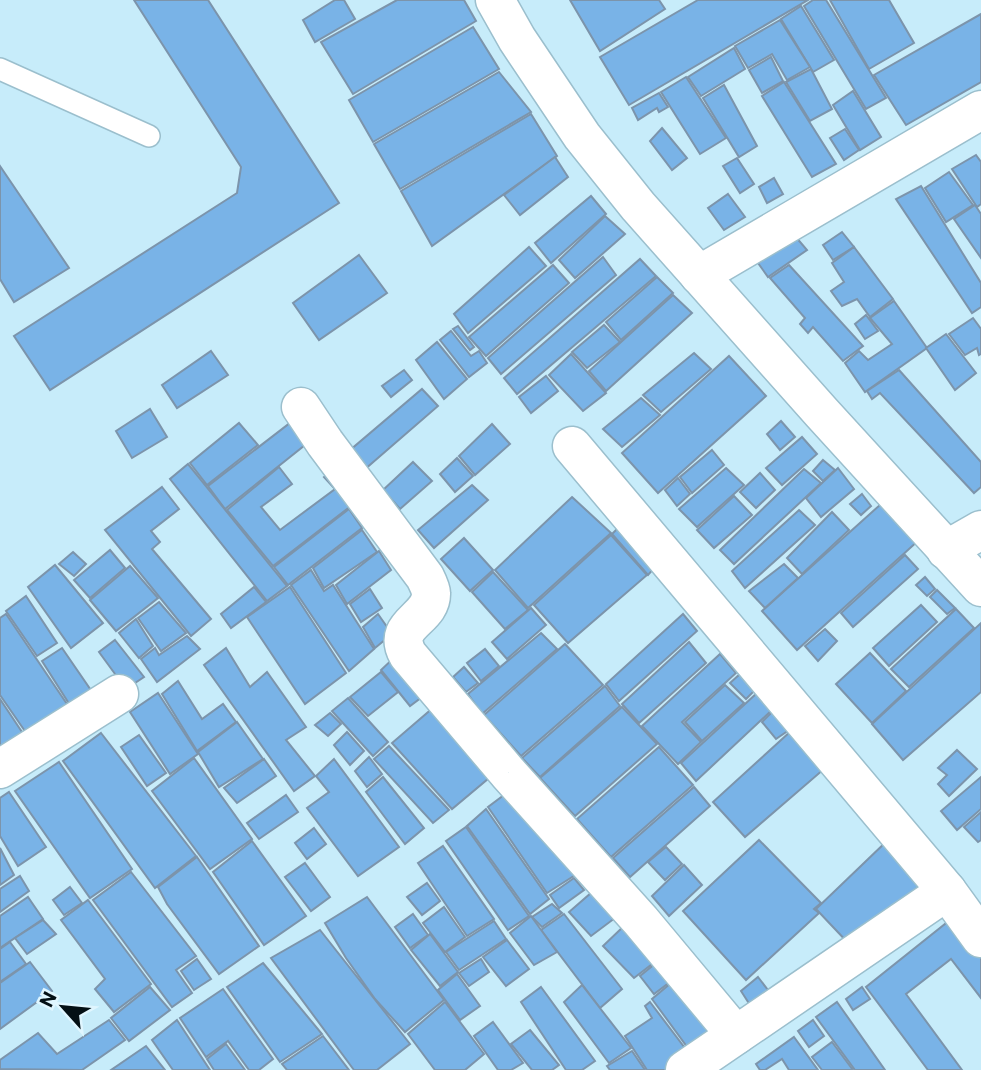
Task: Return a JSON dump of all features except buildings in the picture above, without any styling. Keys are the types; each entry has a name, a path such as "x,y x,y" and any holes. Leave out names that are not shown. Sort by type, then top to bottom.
{"street":[{"path":"495,0 517,39 582,136 638,205 981,587"},
{"path":"699,275 981,110"},
{"path":"301,407 425,577 431,593 427,607 403,635 402,645 408,655 736,1035"},
{"path":"572,446 947,891 981,938"},
{"path":"946,550 981,530"},
{"path":"0,769 119,694"},
{"path":"685,1070 947,891"}],"lane":[{"path":"0,69 149,136"}]}
